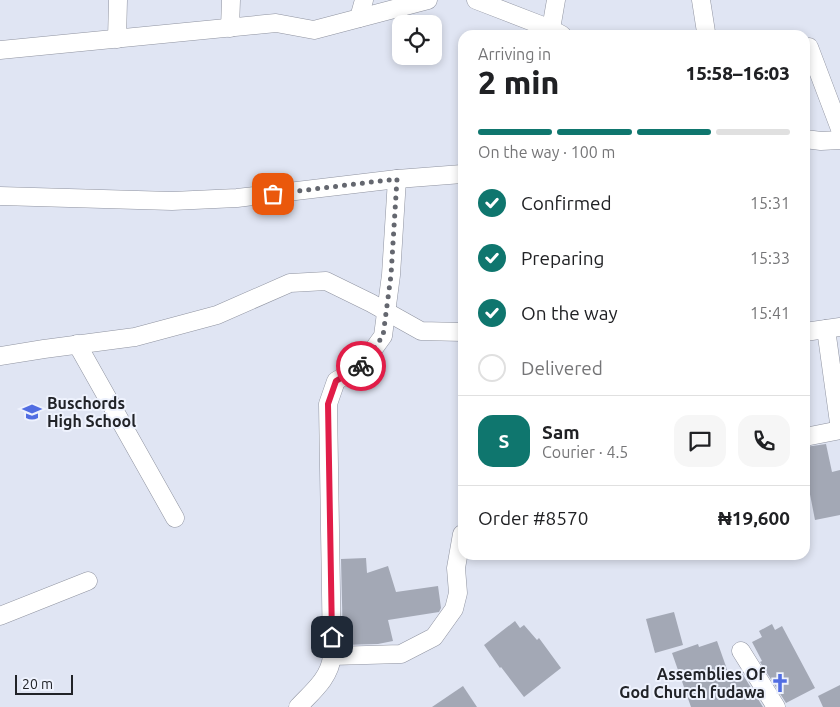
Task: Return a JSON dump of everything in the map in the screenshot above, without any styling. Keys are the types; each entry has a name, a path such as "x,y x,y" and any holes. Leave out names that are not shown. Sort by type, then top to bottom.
{"street":[{"path":"117,39 118,0"},
{"path":"230,0 230,28"},
{"path":"359,18 364,0"},
{"path":"0,50 276,24 314,30 428,0"},
{"path":"476,0 547,30"},
{"path":"554,30 556,0"},
{"path":"701,1 706,30"},
{"path":"810,50 840,129"},
{"path":"810,140 840,140"},
{"path":"0,196 172,201 237,198 397,179 458,174"},
{"path":"298,707 321,682 331,666 332,656 328,404 336,381 362,365 383,336 391,275 397,179"},
{"path":"0,356 135,336 218,315 290,283 326,281 421,330 458,332"},
{"path":"810,331 833,328 840,430 810,436"},
{"path":"77,344 175,518"},
{"path":"332,656 401,654 434,637 454,610 458,593 456,568 458,557"},
{"path":"0,616 88,581"},
{"path":"741,651 776,707"}],"building":[{"path":"826,444 832,472 840,470 840,515 815,520 810,494 810,446"},
{"path":"366,558 367,573 388,566 396,592 438,586 441,608 439,612 388,620 393,641 378,644 343,645 341,559"},
{"path":"674,612 683,645 655,653 646,619"},
{"path":"515,621 520,628 524,625 537,640 539,638 561,668 524,697 484,645"},
{"path":"772,624 775,630 782,626 815,688 786,703 760,662 762,661 752,642 762,637 759,631"},
{"path":"717,641 729,675 740,670 763,707 691,707 672,653 698,644 699,647"},
{"path":"840,685 840,707 823,707 818,696"},
{"path":"463,686 477,707 432,707"}],"way so far":[{"path":"273,194 397,179 391,275 383,336 361,366"}],"place":[{"name":"Buschords High School","path":"32,412"},
{"name":"Assemblies Of God Church fudawa","path":"780,683"}],"route":[{"path":"332,637 328,404 336,381 361,366"}]}
